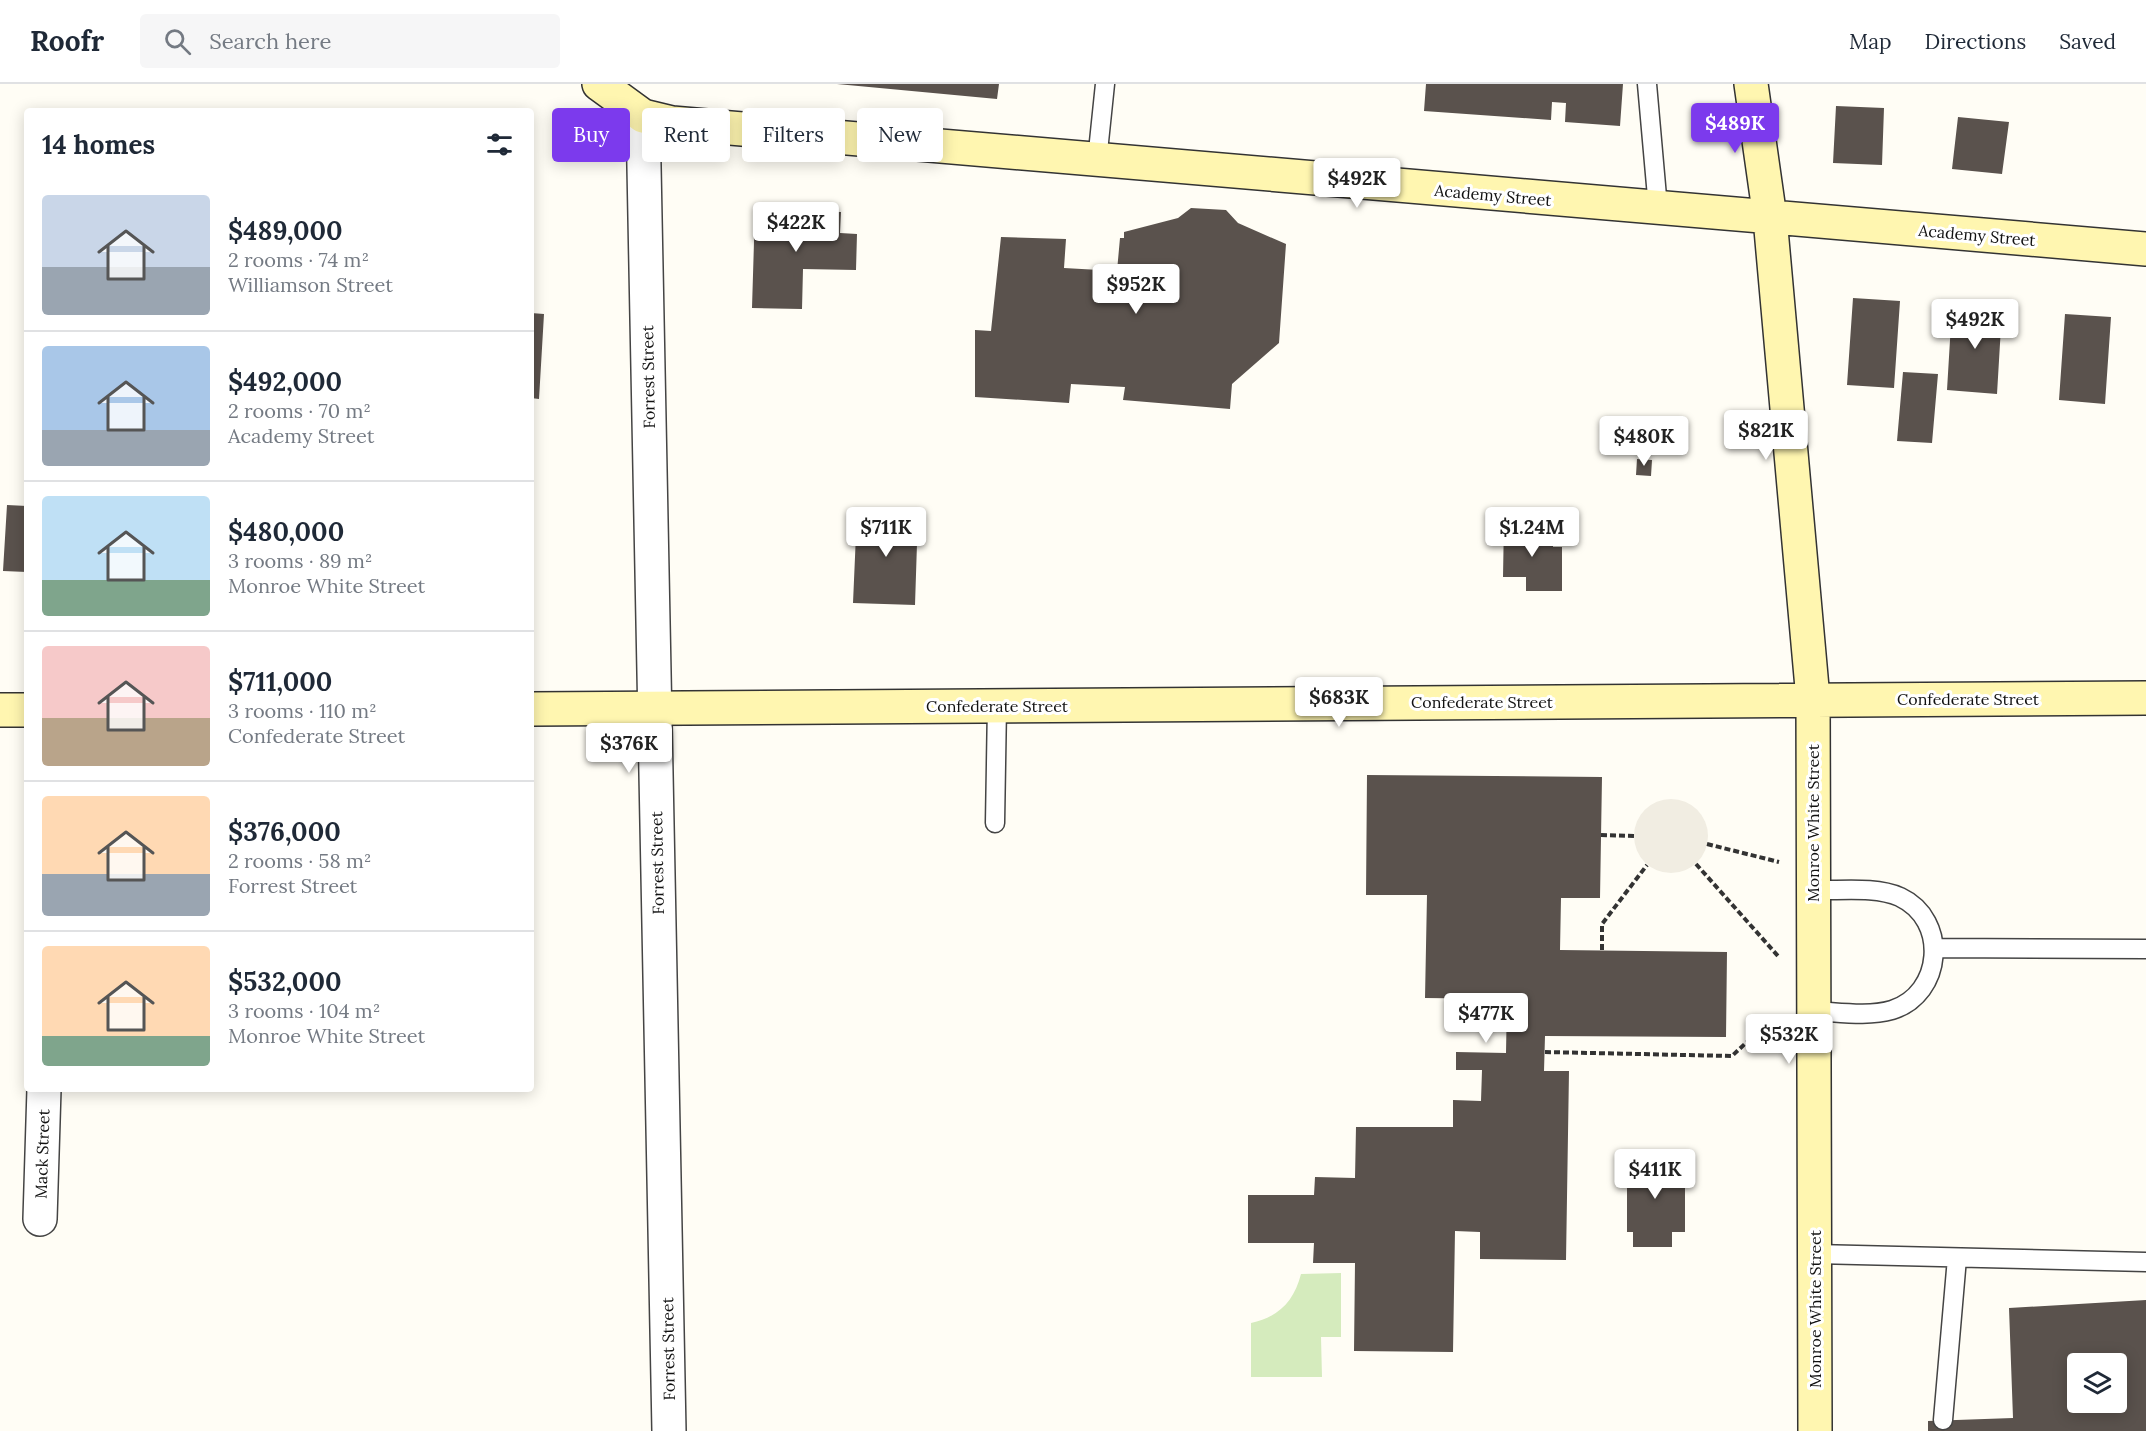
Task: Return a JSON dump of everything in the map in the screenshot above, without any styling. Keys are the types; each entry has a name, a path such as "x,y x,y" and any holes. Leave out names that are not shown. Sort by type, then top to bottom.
{"street":[{"name":"Academy Street","path":"599,84 642,115"},
{"name":"Monroe White Street","path":"1751,84 1770,218 1813,699 1815,1431"},
{"name":"Academy Street","path":"730,128 2146,249"},
{"name":"Forrest Street","path":"644,162 669,1431"},
{"name":"Confederate Street","path":"534,709 2146,698"},
{"path":"0,711 24,710"},
{"name":"Mack Street","path":"40,1219 44,1092"}],"lane":[{"path":"1097,161 1105,84"},
{"path":"1647,84 1658,208"},
{"path":"995,823 998,705"},
{"path":"1814,876 1899,896 1913,905 1924,917 1932,932 1935,948 1934,964 1928,980 1919,993 1906,1004 1891,1010 1814,1027"},
{"path":"1935,948 2146,949"},
{"path":"1815,1254 2146,1262"},
{"path":"1943,1420 1957,1257"}],"path":[{"path":"1601,836 1634,836"},
{"path":"1707,844 1781,862 1814,876"},
{"path":"1696,864 1783,961"},
{"path":"1602,950 1602,924 1647,865"},
{"path":"1545,1052 1731,1056 1748,1041 1814,1027"}],"green space":[{"path":"1341,1273 1341,1337 1321,1337 1322,1377 1251,1377 1251,1323 1270,1317 1284,1306 1294,1292 1301,1274"}],"shaded area":[{"path":"1664,799 1678,799 1692,805 1702,815 1708,829 1706,850 1692,867 1678,873 1664,873 1650,867 1640,857 1634,843 1634,829 1640,815 1650,805"}],"building":[{"path":"837,84 999,84 997,99"},
{"path":"1426,84 1623,84 1620,126 1565,122 1566,103 1552,102 1551,120 1424,111"},
{"path":"1836,106 1884,108 1882,165 1833,163"},
{"path":"1958,117 2009,122 2002,174 1952,169"},
{"path":"1191,208 1226,210 1238,223 1286,244 1279,343 1232,384 1230,409 1123,400 1125,387 1071,384 1069,403 975,397 975,330 991,331 1001,237 1066,239 1064,268 1117,271 1120,238 1124,238 1124,232 1178,218"},
{"path":"755,209 841,212 840,233 857,234 856,270 803,269 802,309 752,308"},
{"path":"1853,298 1900,301 1894,388 1847,385"},
{"path":"1952,307 2002,310 1997,394 1947,390"},
{"path":"534,313 544,314 539,399 534,398"},
{"path":"2065,314 2111,317 2105,404 2059,400"},
{"path":"1903,372 1938,374 1932,443 1897,441"},
{"path":"1637,459 1652,460 1651,476 1636,475"},
{"path":"7,505 24,506 24,572 3,571"},
{"path":"857,511 918,513 915,605 853,603"},
{"path":"1504,520 1529,520 1529,538 1553,538 1553,547 1562,547 1562,591 1526,591 1526,577 1503,577"},
{"path":"1367,775 1602,777 1600,898 1561,898 1560,950 1727,952 1726,1037 1545,1036 1544,1071 1569,1071 1566,1260 1480,1259 1480,1232 1455,1231 1453,1352 1354,1351 1355,1263 1313,1263 1314,1243 1248,1243 1248,1195 1314,1195 1315,1177 1355,1178 1356,1127 1453,1127 1453,1100 1481,1101 1482,1070 1456,1070 1456,1052 1506,1053 1507,999 1425,998 1427,895 1366,895"},
{"path":"1634,1150 1674,1151 1673,1173 1685,1174 1685,1232 1672,1232 1672,1247 1633,1247 1633,1232 1627,1232 1627,1173 1634,1173"},
{"path":"2146,1300 2146,1431 1928,1431 1928,1421 2013,1418 2009,1308"}]}
